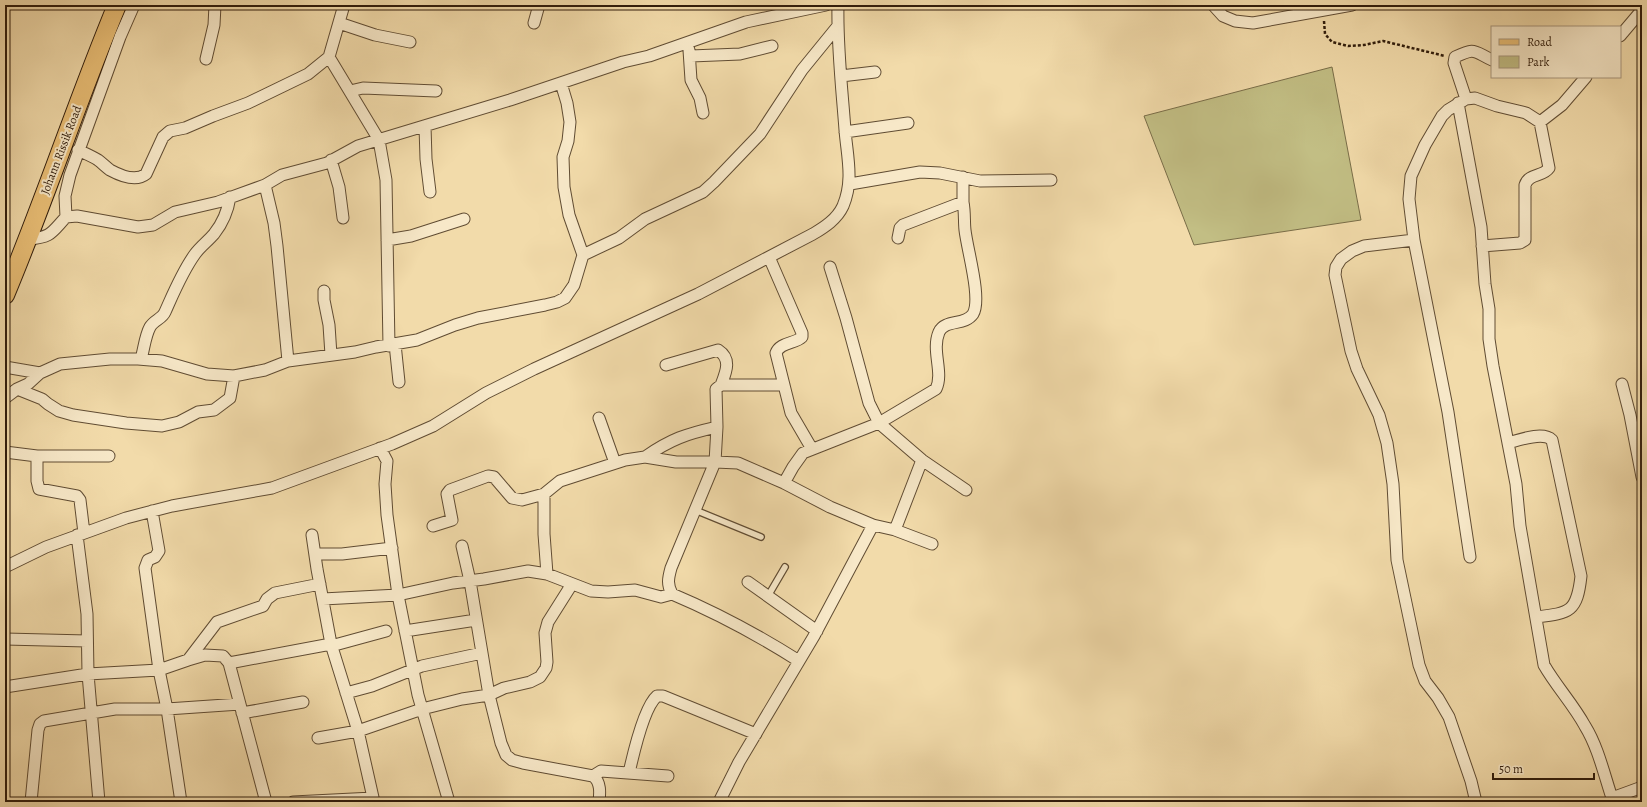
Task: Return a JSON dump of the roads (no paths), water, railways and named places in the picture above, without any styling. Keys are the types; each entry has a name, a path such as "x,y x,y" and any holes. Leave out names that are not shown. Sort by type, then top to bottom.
{"main road":[{"name":"Johann Rissik Road","path":"5,295 29,239 46,189 117,5"}],"street":[{"path":"29,239 43,238 52,234 66,217 65,196 70,174 120,37 134,5"},
{"path":"206,59 214,25 215,5"},
{"path":"78,150 98,160 111,170 129,177 136,178 143,176 146,174 163,137 170,131 185,128 248,102 308,74 329,57 344,5"},
{"path":"534,23 539,5"},
{"path":"66,217 77,216 125,225 153,225 175,212 230,197 265,184 282,175 315,167 358,146 510,100 746,22 826,5"},
{"path":"5,567 46,547 126,518 152,511 272,488 380,448 432,426 486,393 534,369 698,294 831,223 843,207 850,184 837,27 838,5"},
{"path":"1213,5 1223,16 1235,21 1253,24 1317,9 1352,5"},
{"path":"1621,35 1642,10"},
{"path":"339,23 375,35 410,42"},
{"path":"583,255 619,238 645,219 703,192 760,134 802,70 837,27"},
{"path":"688,42 691,56 691,80 700,98 703,112"},
{"path":"691,56 740,54 772,46"},
{"path":"1491,59 1476,51 1471,50 1455,58 1454,63 1462,101 1481,227 1485,284 1489,309 1489,339 1493,366 1516,484 1520,526 1537,617 1544,665 1551,678 1568,698 1586,727 1613,800 1642,787"},
{"path":"329,57 379,140 386,180 392,345 399,382"},
{"path":"841,76 875,72"},
{"path":"1540,122 1562,105 1585,78"},
{"path":"5,398 28,384 40,373 60,364 110,359 142,359 162,361 207,374 234,376 253,374 288,361 417,340 455,325 478,318 557,302 565,298 570,292 583,255 569,215 564,187 563,157 568,141 570,122 567,103 561,83"},
{"path":"350,91 363,88 436,91"},
{"path":"1470,557 1449,420 1414,240 1409,199 1411,176 1425,145 1442,116 1462,101 1475,98 1497,106 1526,113 1540,122 1549,168 1545,172 1530,177 1525,185 1525,240 1520,243 1482,246"},
{"path":"845,132 908,123"},
{"path":"425,126 426,159 430,192"},
{"path":"332,160 339,188 343,218"},
{"path":"850,184 920,172 940,173 980,181 1051,180"},
{"path":"784,483 793,466 803,453 879,423 936,389 939,383 936,352 939,333 944,326 968,319 975,310 973,274 968,248 963,202 963,178"},
{"path":"265,184 274,224 277,246 288,361"},
{"path":"142,359 147,334 151,326 155,321 160,319 164,313 174,289 196,253 215,233 229,206 230,197"},
{"path":"898,238 900,228 903,225 963,202"},
{"path":"387,240 411,236 464,219"},
{"path":"1414,240 1364,246 1352,250 1341,259 1336,267 1335,275 1351,351 1357,369 1380,415 1387,443 1393,484 1397,560 1419,665 1425,681 1438,698 1448,716 1471,781 1476,802"},
{"path":"769,257 802,333 800,340 779,348 776,352 791,413 812,449"},
{"path":"830,267 846,318 869,403 879,423 922,460 966,490"},
{"path":"324,291 324,300 329,325 331,355"},
{"path":"666,365 718,350 727,364 728,370 721,385 716,389 717,427 715,462 667,580 672,594"},
{"path":"5,366 40,373"},
{"path":"18,389 42,399 59,411 73,415 126,423 162,426 179,422 198,412 214,410 230,398 234,376"},
{"path":"1622,384 1630,415 1642,477"},
{"path":"721,385 784,385"},
{"path":"599,418 615,463"},
{"path":"433,526 452,520 447,494 450,490 488,476 494,477 508,495 515,499 522,500 544,494 560,481 615,463 645,456 670,440 717,427"},
{"path":"1508,443 1540,436 1549,437 1552,440 1581,576 1580,590 1574,604 1569,610 1562,614 1537,617"},
{"path":"380,448 387,461 385,484 398,595 405,631 422,709 449,802"},
{"path":"5,452 37,456 110,456"},
{"path":"37,456 37,481 39,489 77,496 80,500 87,614 88,674 99,802"},
{"path":"645,456 676,462 738,463 784,483 830,507 873,525 895,530 932,544"},
{"path":"895,530 922,460"},
{"path":"544,494 544,534 547,574"},
{"path":"152,511 159,551 155,557 148,560 145,568 159,670 167,709 181,802"},
{"path":"718,802 817,631 873,525"},
{"path":"293,802 374,800 358,731 331,645 312,535"},
{"path":"462,546 470,581 489,695 501,743 506,755 512,760 593,776 597,779 599,787 599,802"},
{"path":"315,554 342,554 392,548"},
{"path":"322,599 398,595 528,571 547,574 591,590 635,590 661,597 672,594 700,606 760,637 799,661"},
{"path":"748,582 817,631"},
{"path":"188,660 217,622 263,606 269,597 274,593 320,584"},
{"path":"318,738 358,731 422,709 462,699 489,695 504,688 530,682 540,677 546,668 547,662 545,633 548,622 572,584"},
{"path":"405,631 476,620"},
{"path":"229,664 331,645 386,631"},
{"path":"5,639 87,642"},
{"path":"346,693 372,686 422,666 482,653"},
{"path":"5,687 88,674 159,670 188,660 213,654 223,656 229,664 266,802"},
{"path":"629,773 634,749 648,709 653,699 658,696 663,696 756,734"},
{"path":"31,802 38,730 40,724 44,722 115,709 241,708 303,702"},
{"path":"593,776 601,771 668,776"}],"lane":[{"path":"695,510 761,537"},
{"path":"768,596 785,566"}]}
